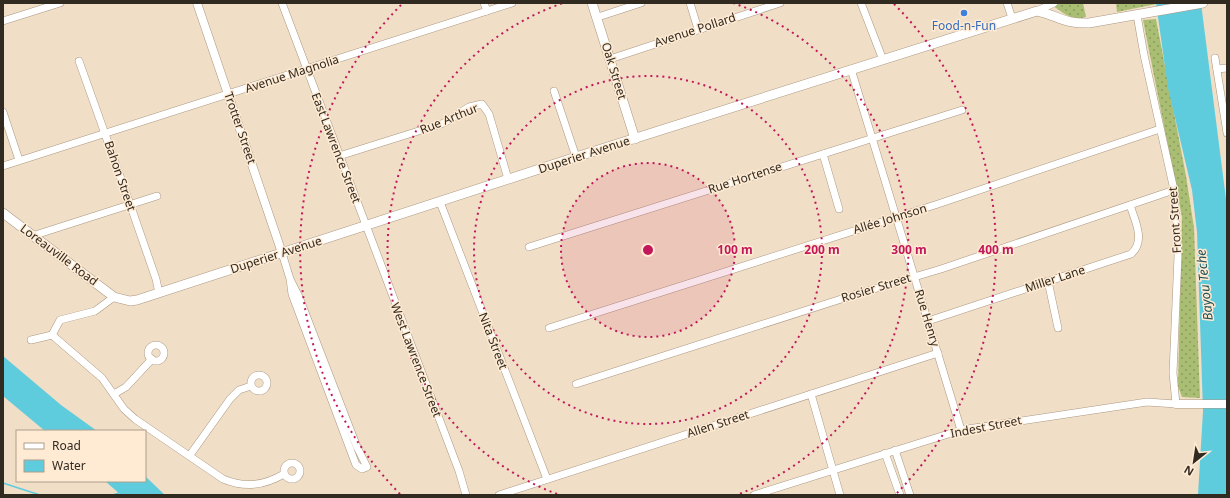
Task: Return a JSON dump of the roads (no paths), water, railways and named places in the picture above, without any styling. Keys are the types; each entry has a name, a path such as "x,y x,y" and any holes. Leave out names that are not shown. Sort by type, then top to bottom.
{"main road":[{"name":"Oak Street","path":"592,3 598,17 635,139"},
{"path":"1037,10 1075,24 1203,3"},
{"name":"Duperier Avenue","path":"114,297 130,301 159,293 365,225 1037,10"},
{"name":"Loreauville Road","path":"3,213 114,297"}],"street":[{"path":"3,21 45,5 60,3"},
{"name":"Trotter Street","path":"197,3 282,253"},
{"name":"East Lawrence Street","path":"282,3 365,225"},
{"path":"484,3 487,11"},
{"name":"Avenue Magnolia","path":"3,166 512,3"},
{"path":"598,17 641,3"},
{"path":"690,3 698,29"},
{"name":"Avenue Pollard","path":"610,59 780,3"},
{"path":"861,3 883,60"},
{"path":"1007,3 1012,18"},
{"name":"Duperier Avenue","path":"1037,10 1054,3"},
{"name":"Front Street","path":"1137,15 1174,190 1178,256 1173,373 1176,404"},
{"path":"1215,58 1227,133"},
{"name":"Bahon Street","path":"78,61 130,204 156,279 159,293"},
{"path":"1217,69 1227,68"},
{"name":"Rue Henry","path":"851,69 961,430"},
{"path":"554,91 576,157"},
{"name":"Rue Arthur","path":"339,156 444,123 469,108 482,104 489,114 508,179"},
{"name":"Rue Hortense","path":"529,247 962,110"},
{"path":"3,112 19,160"},
{"name":"Allée Johnson","path":"549,328 896,217 1160,129"},
{"path":"823,154 839,209"},
{"name":"Rosier Street","path":"576,384 914,276 941,269 1174,190"},
{"path":"32,236 157,196"},
{"name":"Nita Street","path":"440,202 546,479"},
{"name":"Miller Lane","path":"928,321 1131,254 1137,249 1139,234 1130,205"},
{"name":"West Lawrence Street","path":"365,225 459,471 466,495"},
{"path":"282,253 290,279 292,294 301,309 349,435"},
{"path":"1048,281 1058,328"},
{"path":"31,340 52,335 60,320 95,311 114,297"},
{"path":"52,335 102,378 124,409 135,419 190,455 223,479 236,484 250,486 264,483 284,474"},
{"name":"Allen Street","path":"499,495 938,352"},
{"path":"114,394 126,387 152,359"},
{"path":"190,455 230,399 240,390 251,386"},
{"path":"811,394 840,495"},
{"name":"Indest Street","path":"754,495 961,430 1148,402 1176,404 1227,404"},
{"path":"896,450 910,495"},
{"path":"885,453 900,495"}],"water":[{"path":"1156,3 1201,3 1227,207 1227,495 1198,495 1203,411 1197,232 1192,190 1168,88"},
{"path":"3,356 61,405 96,430 44,430 3,396"},
{"path":"146,477 165,495 121,495 106,482 146,482"}],"waterway":[{"path":"3,483 40,495"},
{"name":"Bayou Teche","path":"113,495 119,493"}],"place":[{"name":"Food-n-Fun","path":"964,13"}]}
